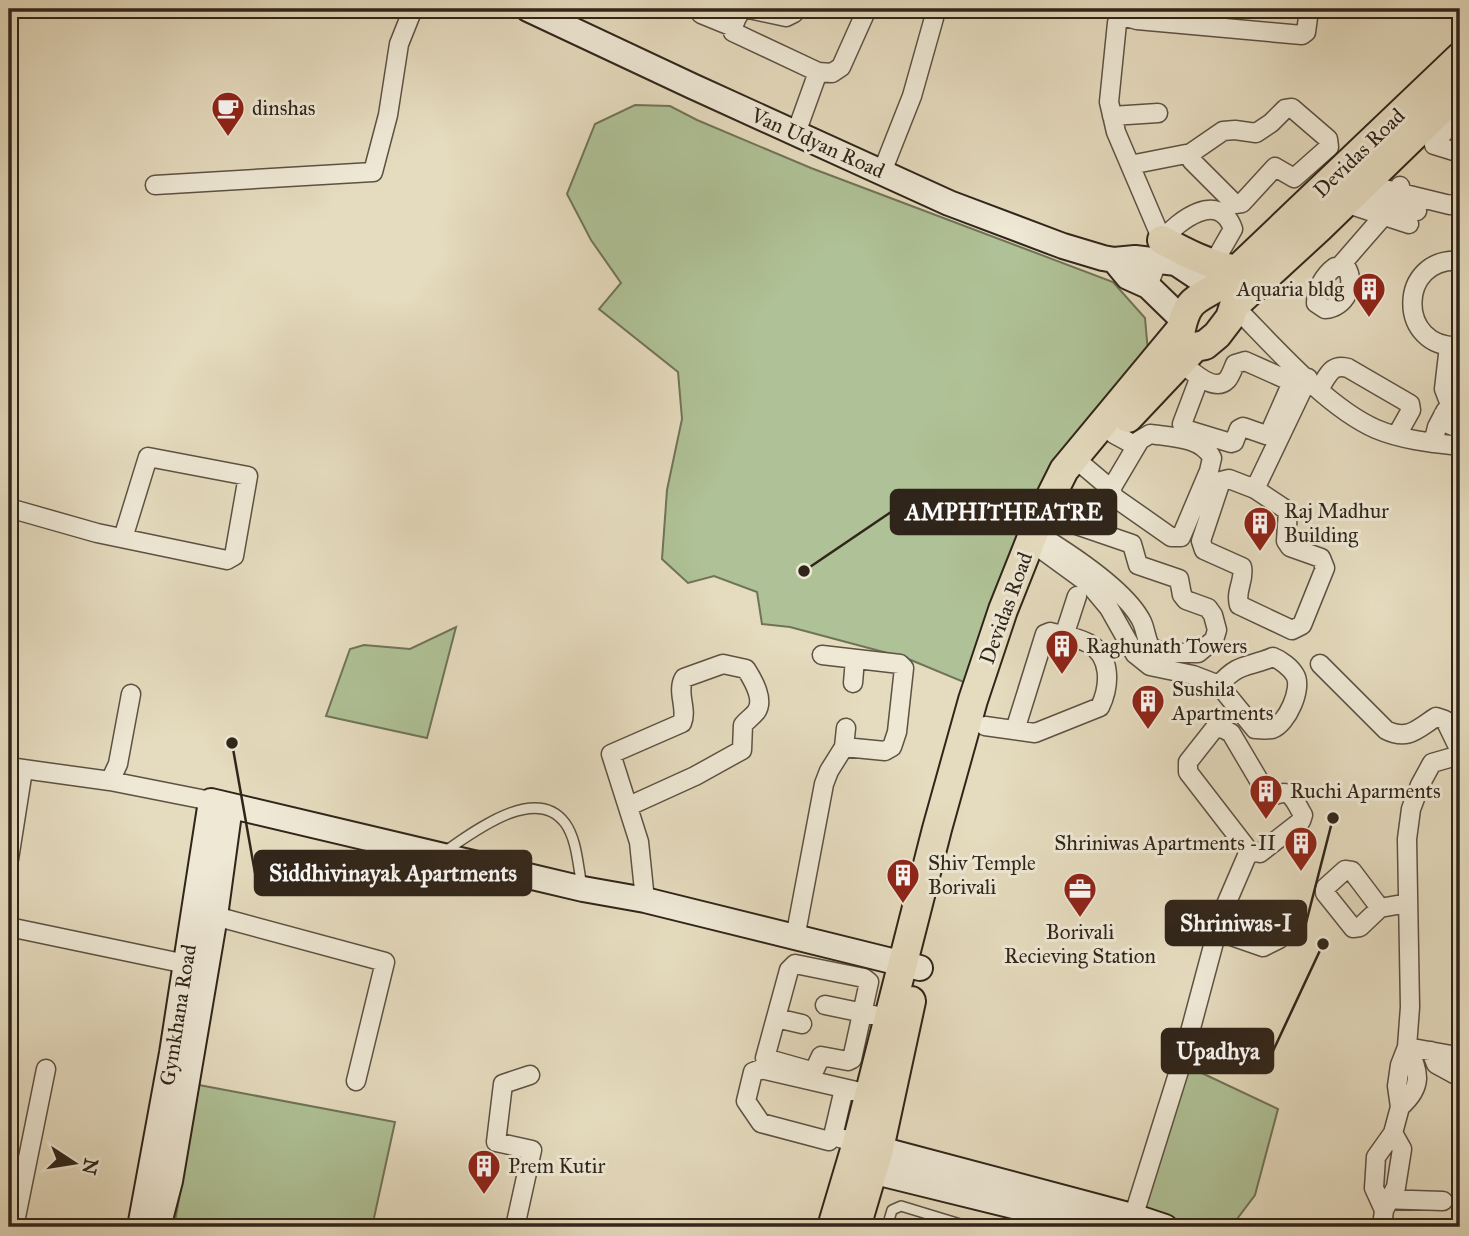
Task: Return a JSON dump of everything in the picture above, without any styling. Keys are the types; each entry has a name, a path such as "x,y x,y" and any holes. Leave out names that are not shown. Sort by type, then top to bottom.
{"main road":[{"name":"Devidas Road","path":"1220,282 1460,57"},
{"name":"Devidas Road","path":"832,1227 858,1153 911,966 946,861 1013,634 1072,486 1085,467 1125,440 1188,347 1185,312 1193,301 1358,190 1450,113"},
{"path":"1160,250 1220,282"},
{"name":"Devidas Road","path":"856,1227 857,1091 875,1015 911,966 973,700 1003,610 1038,522 1064,470 1188,347 1205,345 1230,318 1220,282"}],"street":[{"path":"155,185 373,172 388,115 399,44 413,9"},
{"name":"Van Udyan Road","path":"528,9 949,203 1050,241 1114,260 1160,250"},
{"path":"795,9 794,13 786,17 747,9 741,11 733,32 818,72 832,72 841,68 867,9"},
{"path":"1160,250 1109,102 1120,12 1137,20 1302,35 1306,32 1307,9"},
{"path":"701,14 733,27"},
{"path":"882,172 912,96 934,18"},
{"path":"796,133 818,72"},
{"path":"1130,165 1191,153 1223,131 1256,132 1271,123 1285,109 1292,108 1328,139 1329,147 1294,178 1275,167 1242,203 1235,204 1192,161 1191,153"},
{"path":"1112,116 1158,113"},
{"path":"1450,113 1434,145 1460,153"},
{"path":"1358,190 1394,200 1451,199 1459,204"},
{"path":"1358,190 1394,200 1413,217"},
{"path":"1340,266 1394,200"},
{"path":"1148,286 1160,250 1189,215 1209,209 1221,212 1230,221 1233,229 1220,282 1305,380 1351,415 1377,429 1397,435 1447,423"},
{"name":"Van Udyan Road","path":"1114,260 1128,277 1148,286 1188,347"},
{"path":"1460,261 1448,261 1431,268 1418,281 1412,298 1413,315 1421,331 1435,342 1454,346 1444,388 1449,402 1447,423 1460,446"},
{"path":"1188,347 1221,383 1226,381 1235,364 1245,361 1305,380"},
{"path":"1188,347 1182,424 1185,429 1231,443 1234,442 1239,429 1243,428 1266,435 1305,380 1338,365 1348,368 1410,404 1410,410 1397,435"},
{"path":"1255,489 1305,380"},
{"path":"1085,467 1111,489 1114,497 1171,537 1181,537 1212,458 1204,446 1191,441 1150,434 1140,440 1125,440 1111,489"},
{"path":"9,508 123,538 231,559 234,556 248,476 148,457 123,538"},
{"path":"1228,479 1255,489 1288,511 1286,541 1290,547 1321,558 1325,568 1302,625 1293,630 1239,605 1237,596 1244,575 1242,567 1204,550 1201,541 1221,481 1228,479"},
{"path":"1080,561 1090,530"},
{"path":"1090,530 1132,544 1138,565 1179,579 1182,595 1186,600 1208,608 1217,629 1214,640 1198,653 1166,653 1151,648 1142,622 1118,594 1051,537 1090,530"},
{"path":"1051,537 1109,608 1135,654 1150,666 1193,675 1219,685 1255,729 1272,729 1287,719 1298,685 1296,675 1280,659 1273,657 1253,666 1242,665 1231,671 1219,685"},
{"path":"1064,636 1077,596"},
{"path":"985,726 1035,733 1100,707 1104,700 1108,669 1103,657 1089,643 1050,632 1045,634 1015,730"},
{"path":"822,655 900,664 904,668 897,732 892,747 885,751 844,747"},
{"path":"853,683 855,659"},
{"path":"629,806 695,775 743,748 743,725 758,711 759,705 758,693 746,669 723,664 684,678 681,685 685,716 682,723 611,754 639,842 645,900"},
{"path":"1320,664 1386,730 1397,736 1405,735 1436,717 1441,717 1445,720 1460,753 1432,763 1411,808 1407,839 1410,1006 1407,1047 1396,1086 1400,1107 1393,1133 1377,1157 1374,1188 1384,1209 1443,1201"},
{"path":"110,781 118,764 131,694"},
{"path":"795,938 824,783 844,747 846,728"},
{"path":"1222,728 1231,733 1267,794 1290,795 1303,815 1301,821 1260,853 1249,851 1188,772 1188,762 1214,729 1222,728"},
{"path":"9,859 16,769 110,781 221,804 583,889 645,900 911,966"},
{"name":"Gymkhana Road","path":"158,1227 170,1181 215,916 221,804"},
{"name":"Gymkhana Road","path":"140,1227 186,964 221,804"},
{"path":"1131,1222 1183,1058 1216,931 1249,851"},
{"path":"1380,908 1408,903"},
{"path":"215,916 385,962 356,1081"},
{"path":"9,928 186,964"},
{"path":"1216,931 1263,947 1279,939 1290,929"},
{"path":"795,964 864,978 869,982 875,1015 852,1059 848,1061 821,1055 815,1069 811,1071 765,1058 789,970 795,964"},
{"path":"825,1004 875,1015"},
{"path":"776,1018 802,1024"},
{"path":"1407,1047 1457,1056"},
{"path":"1431,1051 1436,1064 1458,1076"},
{"path":"14,1227 46,1069"},
{"path":"857,1091 761,1069 753,1072 746,1101 761,1123 829,1141 858,1153 1099,1227"},
{"path":"515,1227 532,1150 496,1142 503,1084 530,1075"},
{"path":"858,1153 1131,1222 1165,1227"}],"lane":[{"path":"439,855 493,819 520,810 538,809 556,814 565,824 583,889"},
{"path":"887,1227 892,1210 901,1206 970,1227"}],"green space":[{"path":"635,105 670,106 811,168 1113,282 1145,318 1148,352 1047,477 966,683 906,658 790,627 762,624 757,592 714,576 688,583 662,559 667,490 682,419 678,372 599,309 621,283 591,240 567,194 595,124"},
{"path":"456,627 427,738 326,716 350,649 364,645 410,649"},
{"path":"1189,1067 1278,1109 1255,1195 1231,1227 1210,1227 1143,1211"},
{"path":"199,1085 395,1122 372,1227 174,1227"}],"place":[{"name":"dinshas","path":"228,138"},
{"name":"Aquaria bldg","path":"1369,319"},
{"name":"Raj Madhur Building","path":"1260,553"},
{"name":"AMPHITHEATRE","path":"804,571"},
{"name":"Raghunath Towers","path":"1062,676"},
{"name":"Sushila Apartments","path":"1148,731"},
{"name":"Siddhivinayak Apartments","path":"232,743"},
{"name":"Shriniwas-I","path":"1333,818"},
{"name":"Ruchi Aparments","path":"1266,821"},
{"name":"Shriniwas Apartments -II","path":"1301,873"},
{"name":"Shiv Temple Borivali","path":"903,905"},
{"name":"Borivali Recieving Station","path":"1080,919"},
{"name":"Upadhya","path":"1323,944"},
{"name":"Prem Kutir","path":"484,1196"}]}
